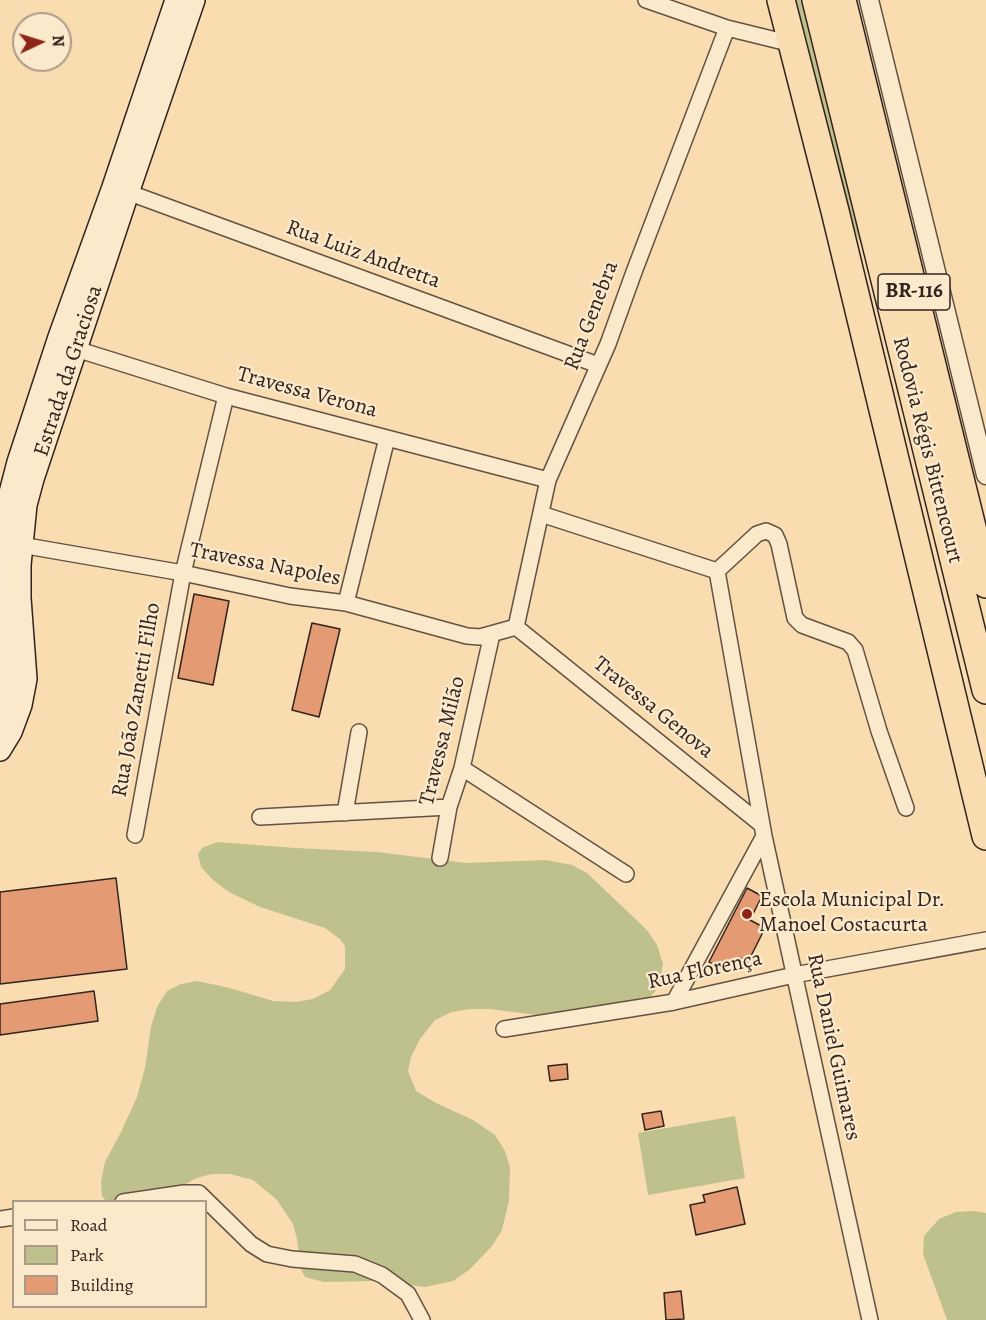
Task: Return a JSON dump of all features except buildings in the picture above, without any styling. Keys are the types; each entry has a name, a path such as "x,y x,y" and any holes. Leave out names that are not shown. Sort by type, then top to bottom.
{"highway":[{"path":"781,0 835,211 986,836"},
{"name":"Rodovia Régis Bittencourt","path":"816,0 986,690"},
{"name":"Rodovia Régis Bittencourt","path":"842,0 986,584"},
{"path":"835,211 902,348"}],"main road":[{"name":"Estrada da Graciosa","path":"120,190 176,0"},
{"name":"Estrada da Graciosa","path":"0,719 6,704 10,681 10,650 6,621 10,597 12,543 26,505 67,343 120,190 194,0"},
{"name":"Estrada da Graciosa","path":"0,750 21,705 26,680 10,597"}],"street":[{"path":"646,0 727,28 792,44"},
{"path":"869,0 986,475"},
{"name":"Rua Genebra","path":"516,627 549,480 608,344 727,28"},
{"name":"Rua Luiz Andretta","path":"120,190 598,365"},
{"name":"Travessa Verona","path":"67,343 226,396 549,480"},
{"name":"Rua João Zanetti Filho","path":"135,835 183,573 226,396"},
{"path":"346,603 387,438"},
{"path":"541,514 717,571 757,534 766,531 775,535 795,618 802,625 848,642 855,650 879,731 906,808"},
{"name":"Travessa Napoles","path":"12,543 183,573 290,596 346,603 466,636 480,637 516,627"},
{"name":"Rua Daniel Guimares","path":"717,571 763,831 870,1320"},
{"name":"Travessa Genova","path":"516,627 763,831"},
{"name":"Travessa Milão","path":"440,858 449,807 462,768 492,634"},
{"path":"345,813 359,732"},
{"path":"462,768 626,874"},
{"path":"260,817 449,807"},
{"path":"674,1002 763,831"},
{"name":"Rua Florença","path":"504,1029 674,1002 794,975 986,940"},
{"path":"137,1200 199,1193 206,1200"},
{"path":"207,1201 251,1244 267,1254 292,1259 355,1264 382,1275 408,1294 422,1320"}],"green space":[{"path":"789,0 803,0 862,247 836,190"},
{"path":"217,842 377,852 466,863 546,860 572,865 587,873 647,930 657,945 663,964 659,986 648,1000 573,1016 536,1015 490,1009 452,1012 435,1020 420,1039 411,1057 408,1071 416,1091 473,1120 495,1135 505,1151 510,1168 509,1201 502,1230 492,1246 469,1270 453,1281 425,1287 375,1281 324,1282 305,1277 301,1269 293,1224 277,1200 253,1180 230,1174 211,1174 194,1179 161,1200 105,1200 102,1196 101,1182 105,1162 137,1097 145,1068 151,1027 157,1007 167,991 181,984 197,981 273,1001 296,1002 313,999 330,990 345,969 345,946 340,939 325,928 260,907 229,892 201,867 198,854 202,848"},
{"path":"735,1116 745,1178 648,1195 638,1133"},
{"path":"956,1212 986,1213 986,1320 947,1320 923,1254 924,1236 939,1219"}],"place":[{"name":"Escola Municipal Dr. Manoel Costacurta","path":"747,914"}]}
